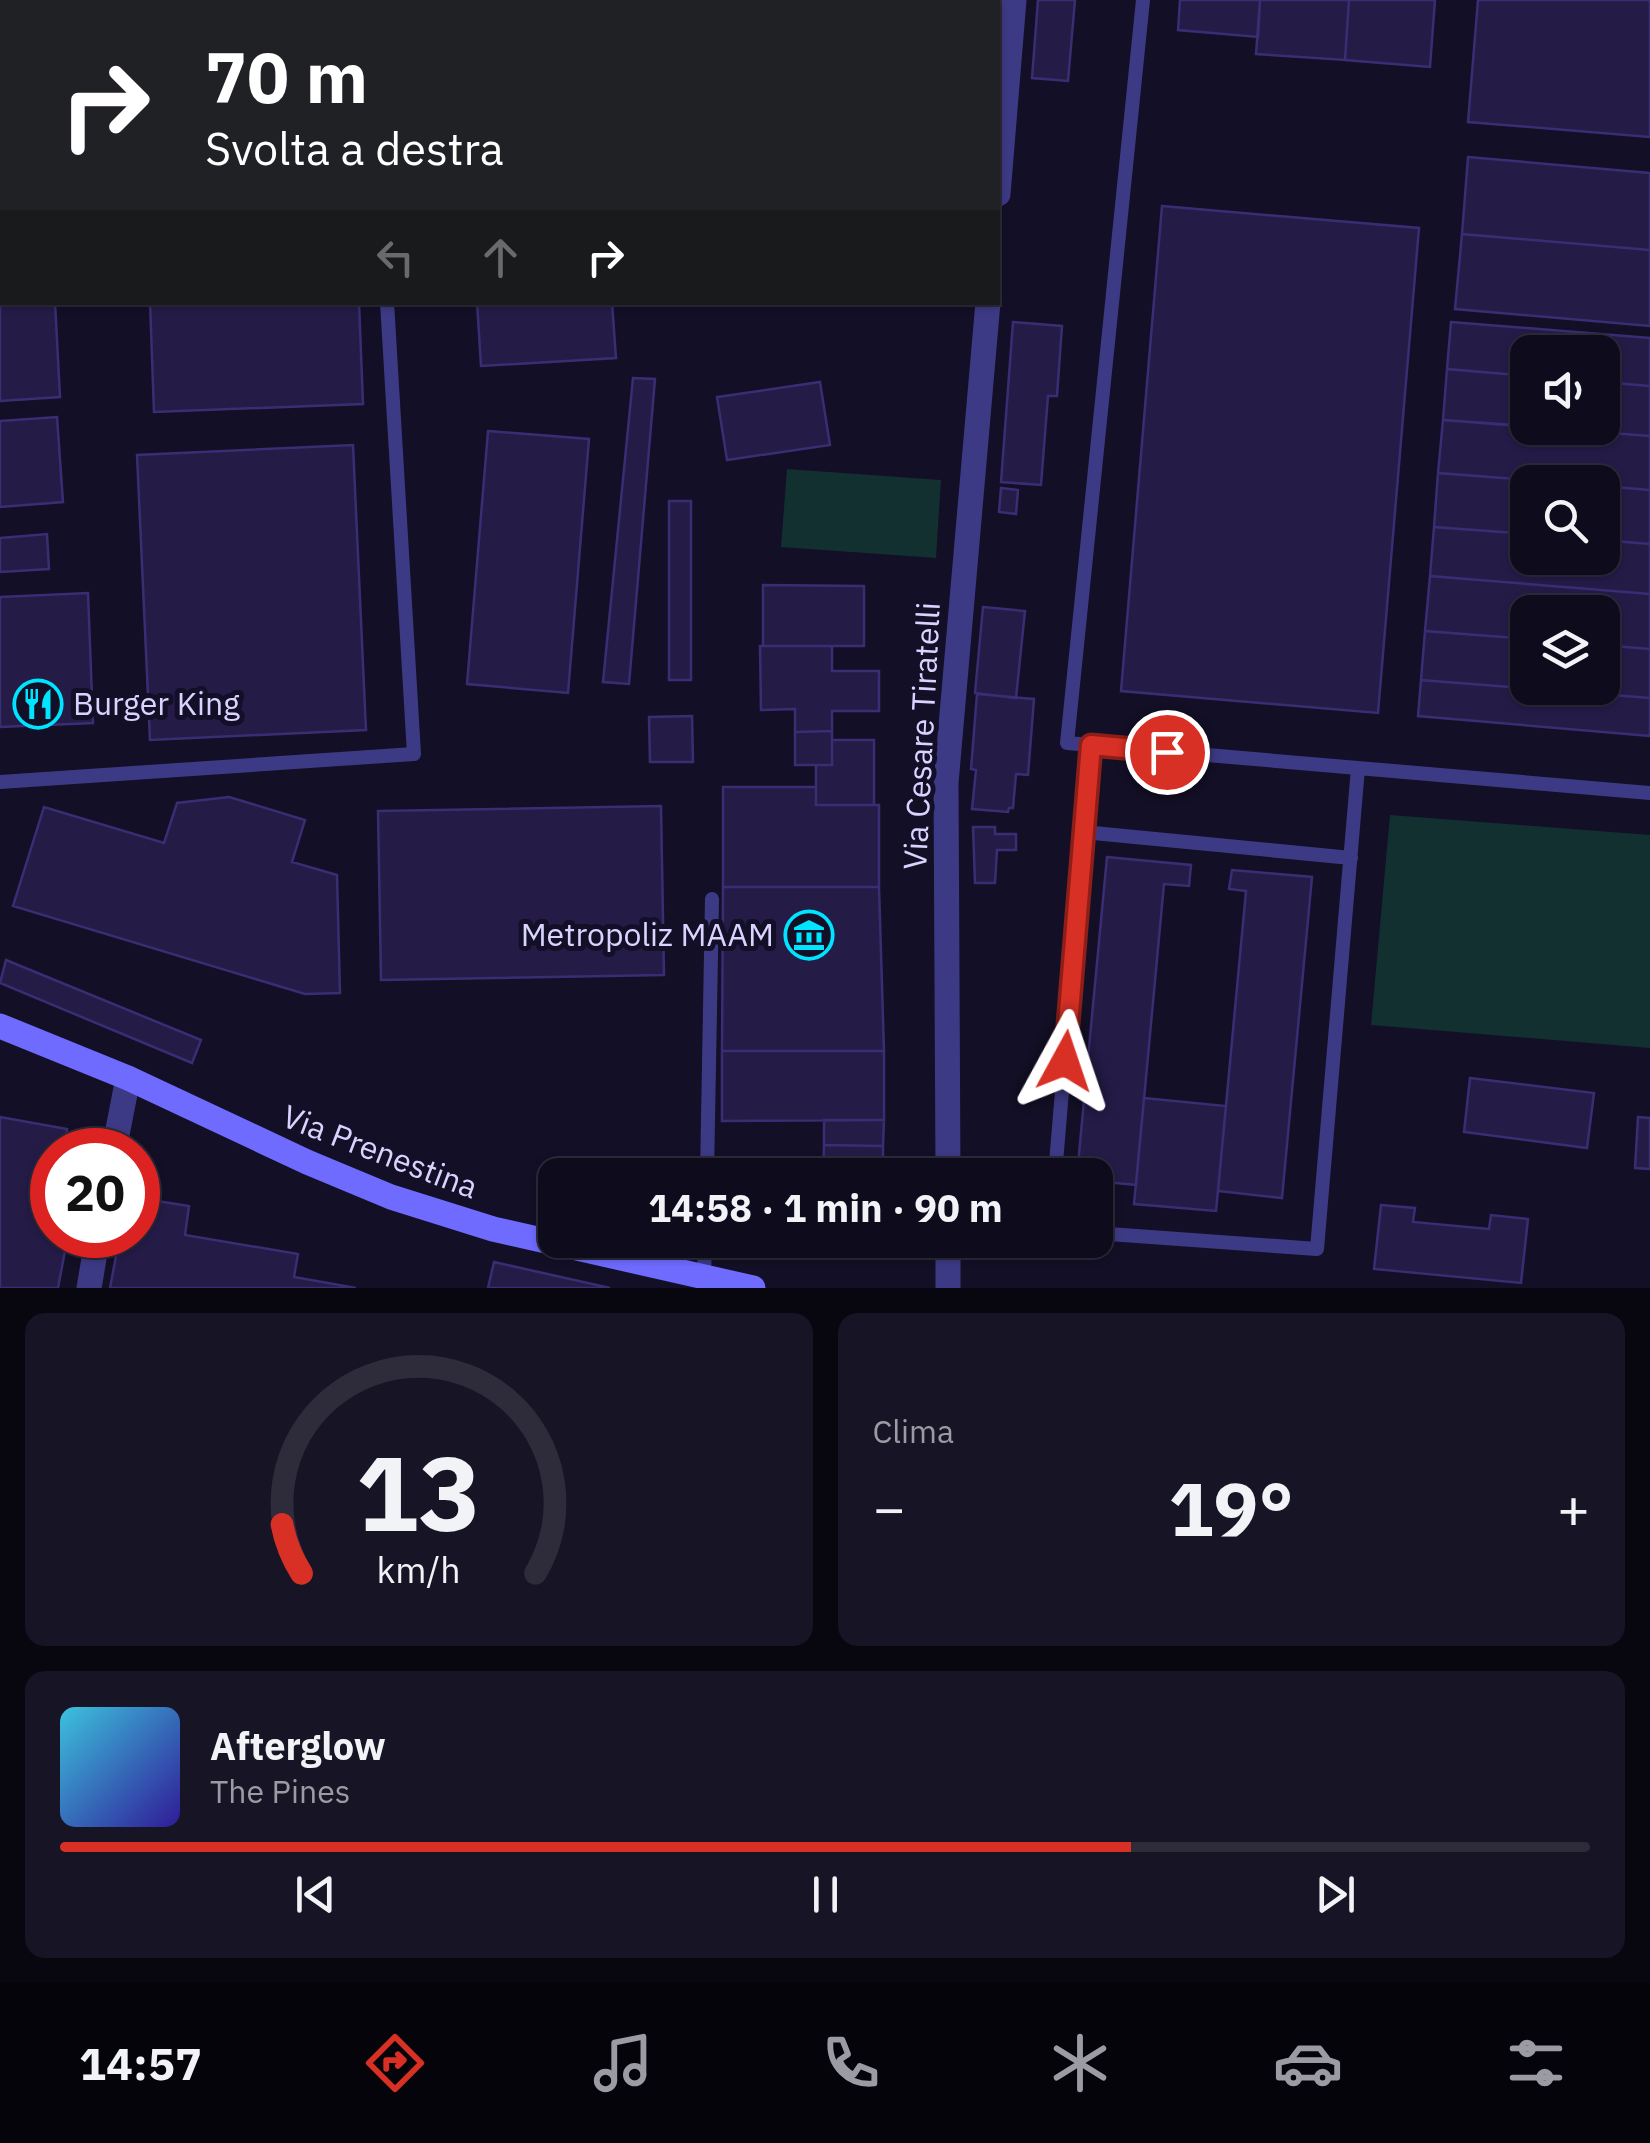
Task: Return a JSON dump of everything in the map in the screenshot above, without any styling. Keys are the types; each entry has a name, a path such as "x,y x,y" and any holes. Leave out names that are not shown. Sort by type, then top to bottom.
{"street":[{"path":"1000,170 1014,0"},
{"name":"Via Cesare Tiratelli","path":"948,1158 946,783 988,305"},
{"name":"Via Prenestina","path":"0,1026 128,1078 306,1162 391,1197 493,1228 753,1288"},
{"path":"118,1128 128,1078"},
{"path":"88,1288 94,1258"},
{"path":"948,1258 948,1288"}],"lane":[{"path":"1142,0 1067,744 1650,793"},
{"path":"0,782 414,754 387,305"},
{"path":"1056,1158 1091,745"},
{"path":"1113,1234 1317,1248 1358,768"},
{"path":"1084,832 1350,858"},
{"path":"707,1158 712,900"},
{"path":"704,1277 705,1258"}],"green space":[{"path":"787,469 941,480 936,558 781,547"},
{"path":"1390,815 1650,835 1650,1048 1371,1025"}],"building":[{"path":"1038,0 1075,0 1068,81 1032,78"},
{"path":"1180,0 1260,0 1258,37 1178,30"},
{"path":"1260,0 1349,0 1345,60 1256,54"},
{"path":"1349,0 1435,0 1430,67 1345,60"},
{"path":"1478,0 1650,0 1650,137 1468,122"},
{"path":"1468,157 1650,173 1650,250 1462,234"},
{"path":"1162,206 1419,228 1378,713 1121,691"},
{"path":"1462,234 1650,250 1650,326 1455,309"},
{"path":"0,305 55,305 60,397 0,401"},
{"path":"150,305 359,305 363,404 154,412"},
{"path":"477,305 612,305 616,358 481,366"},
{"path":"1013,322 1062,326 1057,396 1048,396 1041,485 1001,482"},
{"path":"1451,322 1613,335 1510,335 1510,374 1447,369"},
{"path":"1620,336 1650,338 1650,386 1620,384"},
{"path":"1447,369 1510,374 1510,425 1443,420"},
{"path":"633,378 655,379 629,684 603,682"},
{"path":"820,382 830,445 727,460 717,397"},
{"path":"1620,384 1650,386 1650,436 1620,434"},
{"path":"57,417 63,502 0,507 0,421"},
{"path":"1443,420 1510,425 1510,445 1620,445 1620,434 1650,436 1650,490 1620,488 1620,465 1510,465 1510,478 1438,473"},
{"path":"488,431 589,439 568,693 467,684"},
{"path":"353,445 366,730 150,740 137,455"},
{"path":"1438,473 1510,478 1510,533 1434,527"},
{"path":"1001,488 1018,490 1016,514 999,512"},
{"path":"1620,488 1650,490 1650,544 1620,542"},
{"path":"669,501 691,501 691,680 669,680"},
{"path":"1434,527 1510,533 1510,575 1620,575 1620,542 1650,544 1650,594 1430,576"},
{"path":"47,534 49,569 0,572 0,538"},
{"path":"1430,576 1650,594 1650,649 1620,646 1620,595 1510,595 1510,638 1425,631"},
{"path":"763,585 864,586 864,646 763,646"},
{"path":"88,593 93,723 0,727 0,597"},
{"path":"983,607 1025,611 1016,698 975,693"},
{"path":"1425,631 1510,638 1510,687 1421,680"},
{"path":"760,646 832,646 832,671 879,671 879,711 832,711 832,731 795,732 795,709 761,710"},
{"path":"1620,646 1650,649 1650,698 1620,696"},
{"path":"1421,680 1510,687 1510,705 1620,705 1620,696 1650,698 1650,736 1418,716"},
{"path":"977,694 1034,699 1028,775 1016,774 1013,808 1008,812 972,809"},
{"path":"692,716 693,762 650,762 649,717"},
{"path":"832,731 832,765 795,765 795,732"},
{"path":"832,740 874,740 874,805 816,805 816,765 832,765"},
{"path":"723,787 816,787 816,805 879,805 879,887 723,887"},
{"path":"229,797 305,820 292,862 337,875 340,993 305,994 13,906 44,807 164,843 177,803"},
{"path":"661,806 664,975 381,980 378,811"},
{"path":"973,827 995,827 995,834 1016,834 1016,850 997,850 995,883 975,883"},
{"path":"1107,857 1191,865 1189,886 1164,884 1136,1185 1113,1183 1113,1158 1079,1158"},
{"path":"1232,870 1312,877 1282,1198 1218,1191 1246,891 1229,889"},
{"path":"723,887 879,887 884,1051 722,1051"},
{"path":"6,960 201,1040 192,1063 0,983"},
{"path":"722,1051 884,1051 884,1120 722,1121"},
{"path":"1470,1078 1594,1093 1587,1148 1464,1132"},
{"path":"1144,1098 1226,1106 1216,1211 1134,1204"},
{"path":"0,1117 61,1128 30,1128 30,1258 64,1258 58,1288 0,1288"},
{"path":"1638,1117 1650,1118 1650,1169 1635,1168"},
{"path":"824,1120 884,1120 883,1146 824,1145"},
{"path":"824,1145 883,1146 883,1158 824,1158"},
{"path":"160,1201 189,1206 185,1235 298,1254 294,1277 356,1288 110,1288 116,1258 160,1258"},
{"path":"1381,1205 1415,1208 1413,1222 1489,1229 1491,1215 1528,1219 1521,1283 1374,1269"},
{"path":"494,1262 610,1288 488,1288"}],"place":[{"name":"Burger King","path":"38,704"},
{"name":"Metropoliz MAAM","path":"809,935"}],"route":[{"path":"1065,1061 1091,745 1167,752"}]}
